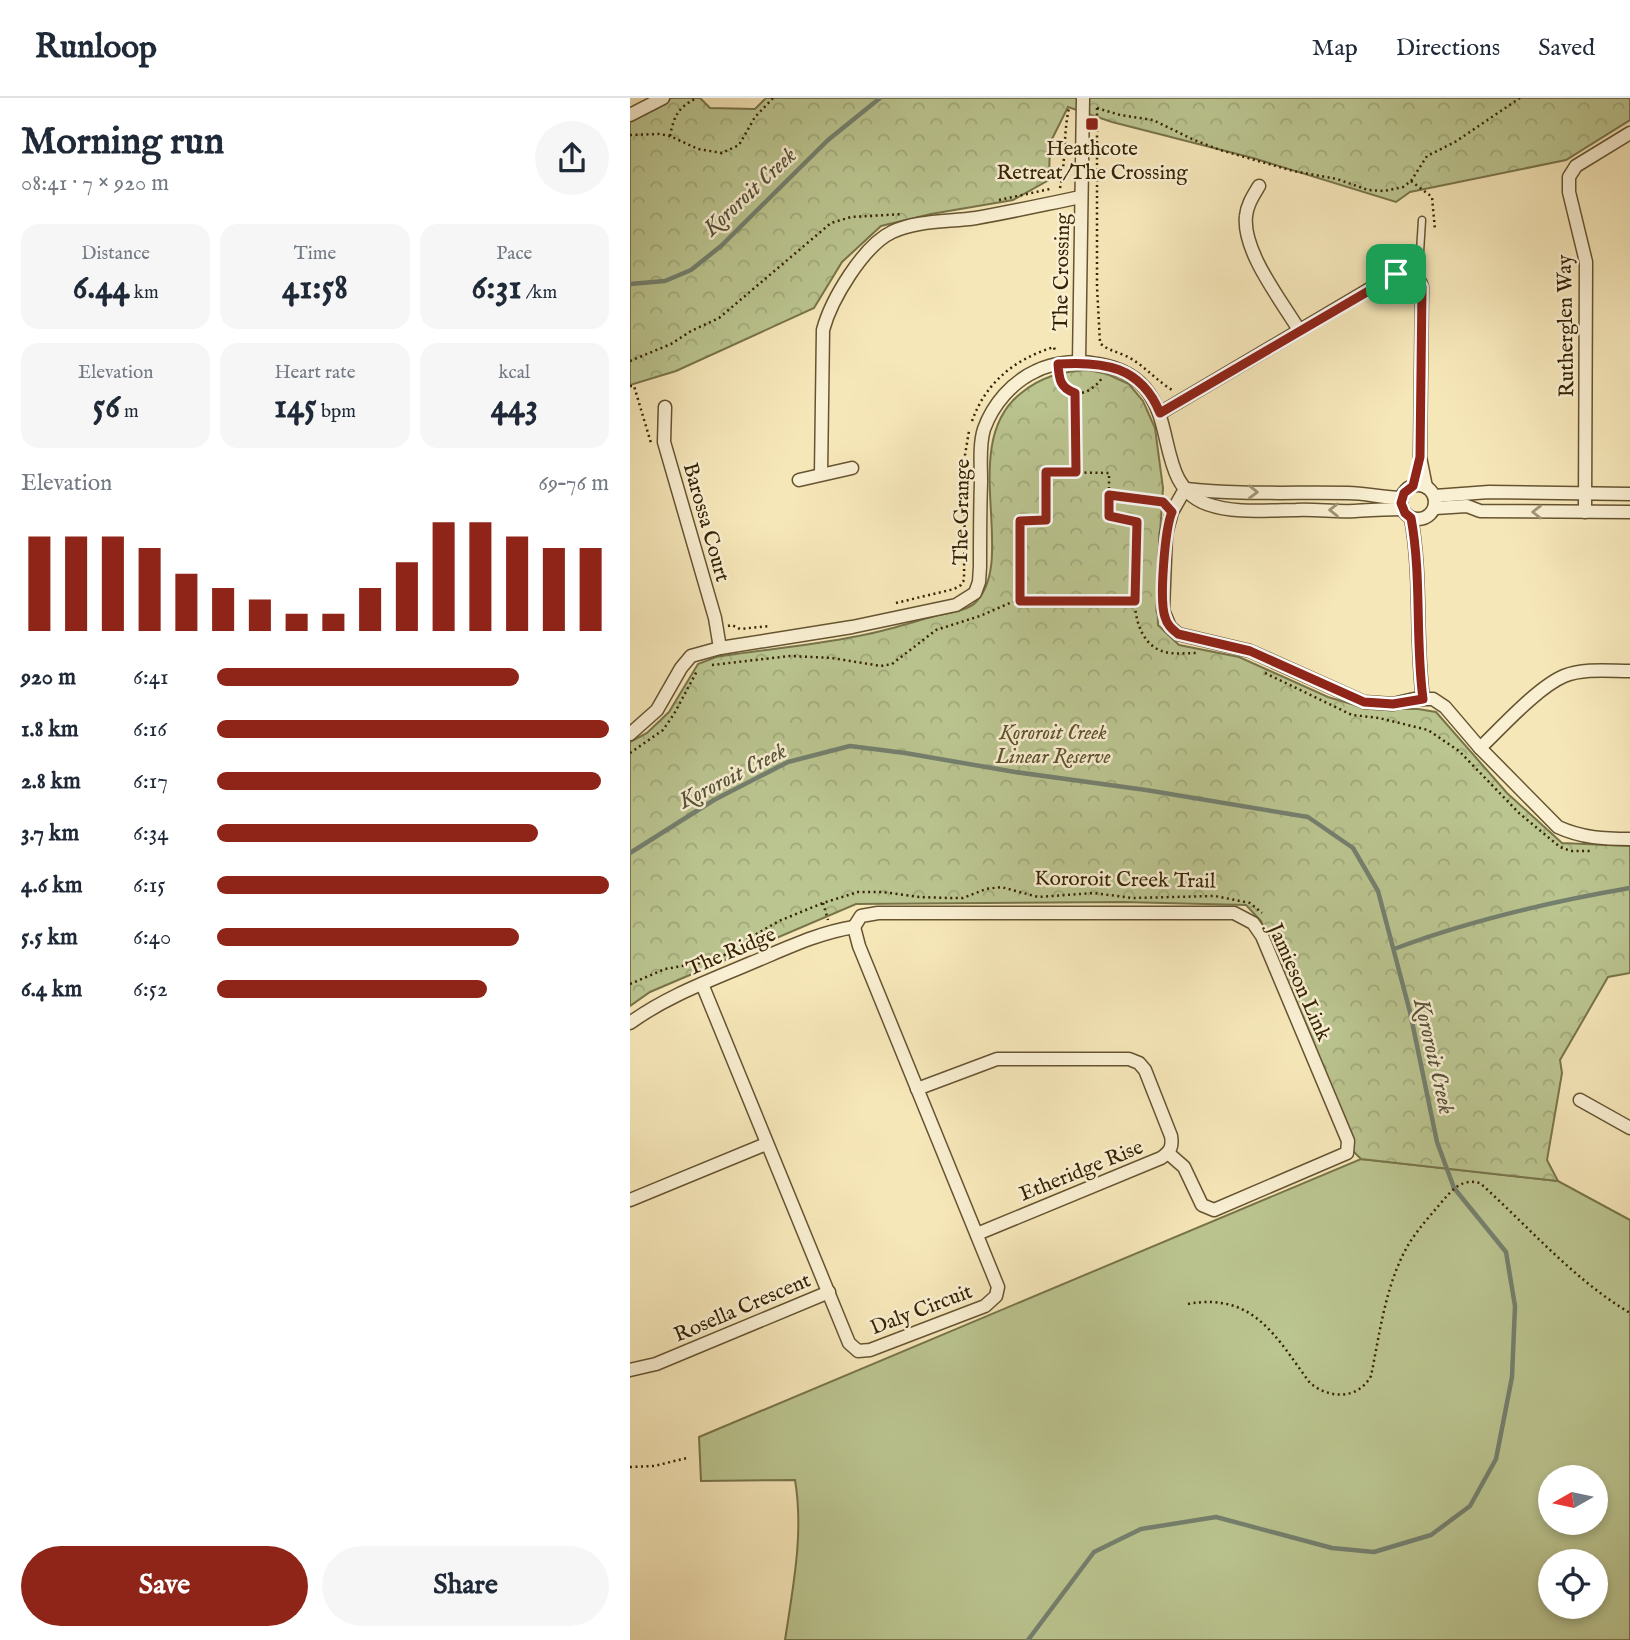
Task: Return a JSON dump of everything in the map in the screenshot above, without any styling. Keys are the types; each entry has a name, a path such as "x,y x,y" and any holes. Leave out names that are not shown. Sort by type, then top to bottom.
{"street":[{"path":"630,115 663,98"},
{"name":"The Crossing","path":"1079,363 1083,98"},
{"name":"Rutherglen Way","path":"1585,512 1586,262 1569,192 1569,177 1576,166 1630,133"},
{"path":"1259,186 1250,201 1246,230 1255,258 1299,330"},
{"path":"821,474 823,330 837,294 871,248 894,231 909,226 976,218 1081,197"},
{"path":"1160,413 1396,274 1408,272 1415,275 1422,287 1420,457 1427,494"},
{"name":"The Grange","path":"630,734 657,710 691,656 720,648 852,627 956,605 975,593 979,582 981,450 984,430 993,410 1012,387 1033,372 1058,364 1106,365 1115,367 1141,383 1155,400 1176,477 1185,489"},
{"name":"Barossa Court","path":"665,407 664,442 717,628 720,648"},
{"path":"799,480 852,468"},
{"path":"1185,489 1207,504 1243,510 1410,511 1427,494"},
{"path":"1185,489 1300,494 1366,493 1385,498 1410,511"},
{"path":"1185,489 1172,512 1166,534 1163,610 1170,627 1178,634 1250,651 1364,702 1393,704 1433,699 1440,703 1558,827 1597,839 1630,839"},
{"path":"1423,699 1418,663 1417,550 1404,493 1630,494"},
{"path":"1427,494 1479,512 1630,512"},
{"path":"1480,748 1536,696 1564,676 1597,671 1630,671"},
{"name":"Jamieson Link","path":"853,927 861,916 878,913 1234,913 1253,923 1262,936 1348,1141 1347,1153 1214,1210 1202,1205 1184,1167 1168,1153"},
{"name":"The Ridge","path":"630,1023 672,997 702,984 831,931 853,927"},
{"name":"Daly Circuit","path":"702,984 849,1343 858,1351 870,1350 985,1306 996,1296 998,1287 853,927"},
{"name":"Etheridge Rise","path":"918,1089 997,1059 1129,1059 1139,1063 1145,1070 1171,1136 1172,1143 1168,1153 977,1234"},
{"path":"1580,1100 1630,1128"},
{"path":"630,1200 766,1144"},
{"name":"Rosella Crescent","path":"630,1370 656,1364 829,1292"}],"lane":[{"path":"1415,275 1420,252 1422,219"}],"path":[{"path":"670,136 676,113 697,98"},
{"path":"630,135 670,136 711,153 722,153 739,145 755,117 773,98"},
{"path":"1177,402 1173,390 1167,389 1140,364 1105,348 1100,343 1097,287 1097,108 1120,116 1144,118 1220,150 1293,171 1337,179 1368,190 1394,190 1411,181 1427,156 1455,142 1520,98"},
{"path":"1411,181 1432,197 1435,230"},
{"path":"895,603 961,586 965,573 965,455 974,416 993,383 1008,368 1054,347 1061,384 1068,391 1075,393 1094,388 1101,380 1106,365"},
{"path":"630,386 634,386 652,445"},
{"path":"1075,393 1076,472"},
{"path":"1020,601 1020,521 1046,520 1046,472 1109,473 1109,516 1137,522 1135,601 1138,628 1158,649 1173,654 1202,653"},
{"path":"1109,495 1163,502 1172,512"},
{"path":"630,753 663,730 701,666 790,656 832,658 881,666 892,664 936,630 980,617 1012,602 1135,601"},
{"path":"717,628 732,625 740,629 779,625"},
{"path":"1261,671 1352,715 1379,718 1428,730 1458,751 1519,813 1560,847 1571,851 1601,851"},
{"name":"Kororoit Creek Trail","path":"630,984 665,969 718,960 763,929 823,903 858,892 882,891 919,897 963,898 986,889 1001,887 1038,897 1094,893 1132,898 1215,896 1250,903 1265,915"},
{"path":"823,903 831,931"},
{"path":"1188,1304 1221,1301 1238,1307 1267,1326 1318,1390 1336,1394 1357,1391 1366,1386 1371,1376 1391,1291 1409,1244 1454,1188 1472,1181 1480,1183 1534,1236 1611,1302 1630,1313"},
{"path":"630,1467 654,1466 687,1458"}],"green space":[{"path":"671,98 700,98 710,108 755,109 766,98 1630,98 1630,120 1566,160 1410,192 1396,202 1253,158 1112,122 1068,107 1050,143 1049,180 1013,200 931,214 881,226 842,262 814,308 676,371 630,385 630,120"},
{"name":"Kororoit Creek Linear Reserve","path":"1088,370 1107,374 1129,384 1143,401 1155,428 1163,488 1157,578 1158,625 1179,645 1239,657 1328,697 1368,709 1418,709 1436,712 1507,793 1562,843 1630,846 1630,973 1608,977 1560,1060 1562,1073 1547,1160 1558,1181 1361,1159 1354,1152 1312,1038 1261,921 1246,905 1123,902 856,904 650,992 630,1006 630,742 647,733 669,712 698,664 716,657 868,634 962,610 975,603 987,584 992,559 990,471 993,442 1002,416 1020,394 1035,383 1060,374"},
{"path":"1361,1159 1558,1181 1630,1220 1630,1640 785,1640 798,1540 795,1480 701,1481 699,1437"}],"waterway":[{"name":"Kororoit Creek","path":"630,284 665,281 691,270 721,246 828,140 880,98"},
{"name":"Kororoit Creek","path":"630,853 714,800 788,762 850,746 1308,817 1353,848 1378,891 1410,1012 1437,1142 1454,1188 1506,1252 1515,1306 1512,1377 1496,1459 1470,1506 1431,1535 1374,1552 1332,1548 1216,1517 1141,1529 1094,1552 1028,1640"},
{"path":"1394,949 1510,913 1630,888"}],"place":[{"name":"Heathcote Retreat/The Crossing","path":"1092,124"}],"route":[{"path":"1408,272 1415,275 1422,287 1420,457 1413,486 1404,493 1401,503 1402,509 1411,518 1417,550 1418,663 1423,699 1393,704 1364,702 1250,651 1178,634 1165,619 1163,610 1166,534 1172,512 1163,502 1109,495 1109,516 1137,522 1135,601 1020,601 1020,521 1046,520 1046,472 1076,472 1075,393 1068,391 1061,384 1058,364 1092,363 1115,367 1135,378 1147,389 1160,413 1396,274 1408,272"}]}
